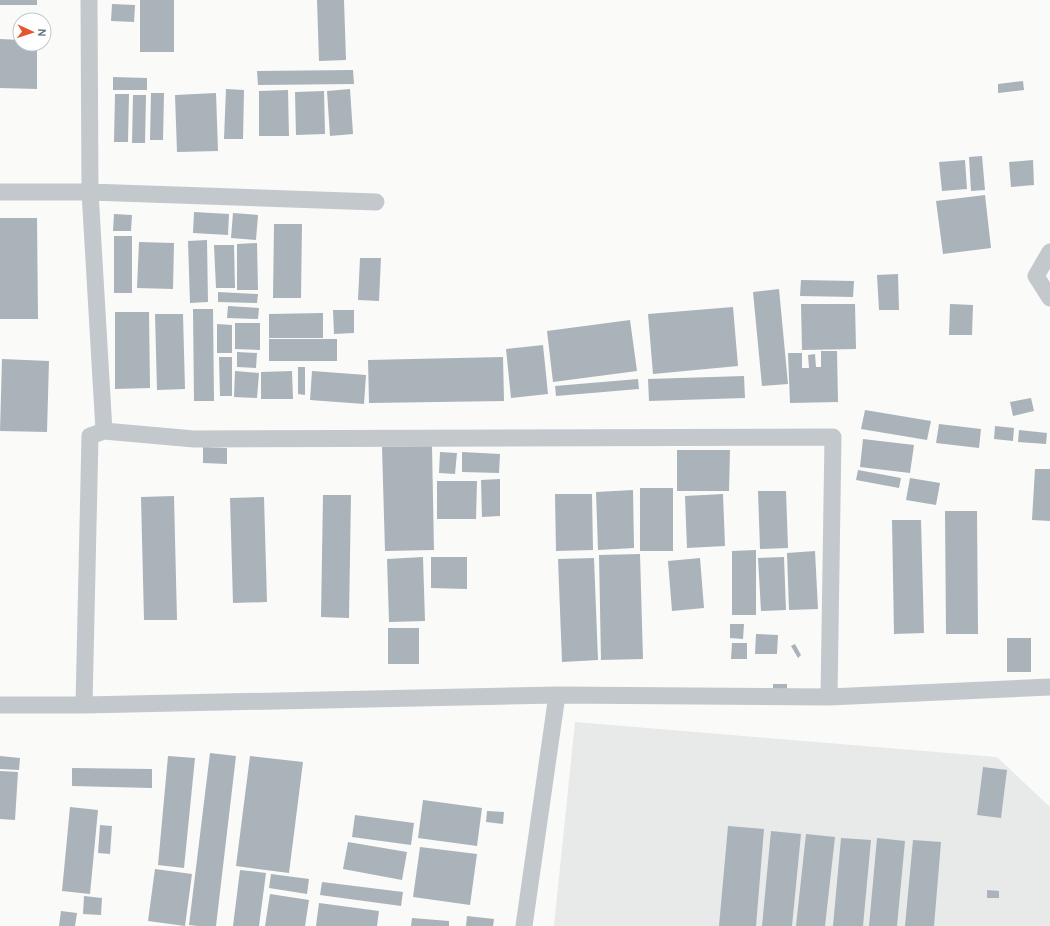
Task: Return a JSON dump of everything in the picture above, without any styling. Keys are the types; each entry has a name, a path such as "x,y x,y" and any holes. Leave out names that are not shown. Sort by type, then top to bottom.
{"street":[{"path":"89,0 90,192 104,431"},
{"path":"0,192 90,192 376,202"},
{"path":"1050,252 1036,276 1050,298"},
{"path":"84,705 90,436 104,431 194,439 833,437 829,697"},
{"path":"0,705 84,705 557,695 829,697 1050,687"},
{"path":"524,926 557,695"}],"shaded area":[{"path":"575,722 997,757 1050,807 1050,926 554,926"}],"building":[{"path":"0,0 37,0 37,5 0,5"},
{"path":"140,0 174,0 174,52 140,52"},
{"path":"317,0 344,0 346,60 319,61"},
{"path":"112,4 135,5 134,22 111,21"},
{"path":"0,39 12,40 12,52 37,52 37,89 0,88"},
{"path":"353,70 354,84 258,85 257,71"},
{"path":"113,77 147,78 147,90 113,90"},
{"path":"1023,81 1024,90 998,93 998,84"},
{"path":"226,89 244,90 243,139 224,139"},
{"path":"350,89 353,134 330,136 327,91"},
{"path":"288,90 289,136 259,136 259,91"},
{"path":"324,91 325,134 296,135 295,92"},
{"path":"151,93 164,93 163,140 150,140"},
{"path":"216,93 218,151 177,152 175,95"},
{"path":"115,94 129,94 128,142 114,142"},
{"path":"133,95 146,95 145,143 132,143"},
{"path":"982,156 985,190 971,191 969,157"},
{"path":"965,160 967,189 942,191 939,162"},
{"path":"1033,160 1034,185 1011,187 1009,162"},
{"path":"985,195 991,248 943,254 936,201"},
{"path":"194,212 229,214 228,235 193,233"},
{"path":"233,213 258,215 256,240 231,238"},
{"path":"114,214 132,215 131,231 113,231"},
{"path":"0,218 37,218 38,319 0,319"},
{"path":"274,224 302,224 301,298 273,298"},
{"path":"114,236 132,236 132,293 114,293"},
{"path":"207,240 208,302 190,303 188,241"},
{"path":"139,242 174,243 173,289 137,288"},
{"path":"257,243 258,290 237,290 237,244"},
{"path":"214,245 234,245 235,288 216,288"},
{"path":"360,258 381,258 379,301 358,300"},
{"path":"898,274 899,310 879,310 877,275"},
{"path":"801,280 854,281 853,297 800,296"},
{"path":"779,289 788,384 762,386 753,292"},
{"path":"218,292 258,294 257,303 218,302"},
{"path":"801,304 855,304 856,349 802,350"},
{"path":"950,304 973,305 972,335 949,335"},
{"path":"228,306 259,308 258,319 227,318"},
{"path":"733,307 738,366 653,374 648,314"},
{"path":"193,309 213,309 214,401 194,401"},
{"path":"333,310 354,310 354,333 334,334"},
{"path":"115,312 149,312 150,388 115,389"},
{"path":"323,313 323,338 269,338 269,314"},
{"path":"155,314 183,314 185,389 157,390"},
{"path":"630,320 637,371 553,382 547,331"},
{"path":"235,323 260,323 260,350 235,349"},
{"path":"217,324 232,325 232,353 217,353"},
{"path":"269,339 337,339 337,361 269,361"},
{"path":"543,345 548,394 511,398 506,349"},
{"path":"821,351 837,351 838,402 790,403 788,353 802,353 802,368 809,368 808,355 815,354 816,367 821,367"},
{"path":"237,352 257,353 256,368 237,367"},
{"path":"219,357 232,357 232,396 220,396"},
{"path":"503,357 504,401 369,403 368,360"},
{"path":"2,359 49,361 47,432 0,431"},
{"path":"298,367 305,367 305,395 298,394"},
{"path":"235,371 259,373 257,398 234,397"},
{"path":"292,371 293,399 261,399 261,372"},
{"path":"312,371 366,375 364,404 310,400"},
{"path":"744,376 745,398 649,401 648,379"},
{"path":"638,379 639,389 556,396 555,386"},
{"path":"1031,398 1034,411 1013,416 1010,402"},
{"path":"865,410 931,421 927,440 861,429"},
{"path":"939,424 981,429 979,448 936,443"},
{"path":"995,426 1014,428 1013,441 994,439"},
{"path":"1019,430 1047,433 1046,444 1018,442"},
{"path":"863,439 914,445 910,473 860,467"},
{"path":"432,446 434,550 385,551 382,447"},
{"path":"203,447 227,448 227,464 203,463"},
{"path":"677,450 730,450 729,491 677,491"},
{"path":"440,452 457,453 455,474 439,473"},
{"path":"462,452 500,454 499,473 462,472"},
{"path":"1035,469 1050,469 1050,521 1032,520"},
{"path":"858,470 901,478 899,488 856,480"},
{"path":"910,478 940,483 936,505 906,500"},
{"path":"500,479 500,516 482,517 481,480"},
{"path":"437,481 477,481 476,519 437,519"},
{"path":"640,488 673,488 673,551 640,551"},
{"path":"633,490 634,548 598,550 596,492"},
{"path":"758,491 786,491 788,548 760,549"},
{"path":"555,494 592,494 593,550 556,551"},
{"path":"723,494 725,546 687,548 685,496"},
{"path":"323,495 351,495 349,618 321,617"},
{"path":"174,496 177,620 144,620 141,497"},
{"path":"264,497 267,602 233,603 230,498"},
{"path":"945,511 977,511 978,634 946,634"},
{"path":"892,520 921,520 924,633 894,634"},
{"path":"756,550 756,615 732,615 732,551"},
{"path":"815,551 818,609 789,610 787,553"},
{"path":"640,554 643,659 601,660 599,555"},
{"path":"423,557 425,621 389,622 387,559"},
{"path":"431,557 467,557 467,589 431,588"},
{"path":"784,557 786,610 761,611 758,558"},
{"path":"594,558 598,660 562,662 558,559"},
{"path":"700,558 704,608 672,611 668,561"},
{"path":"730,624 744,624 743,639 730,638"},
{"path":"388,628 419,628 419,664 388,664"},
{"path":"756,634 778,635 777,654 755,654"},
{"path":"1007,638 1031,638 1031,672 1007,672"},
{"path":"732,643 747,643 747,659 731,659"},
{"path":"795,644 801,655 798,658 791,646"},
{"path":"773,684 787,684 787,690 773,690"},
{"path":"210,753 236,756 216,926 198,926 189,925"},
{"path":"0,756 20,758 19,770 0,769"},
{"path":"168,756 195,758 184,868 158,865"},
{"path":"250,756 303,762 289,873 236,866"},
{"path":"983,767 1007,770 1001,818 977,815"},
{"path":"72,768 152,769 152,788 72,786"},
{"path":"0,771 18,772 15,820 0,819"},
{"path":"423,800 482,808 477,846 418,838"},
{"path":"70,807 98,810 90,894 62,891"},
{"path":"487,811 504,812 503,824 486,822"},
{"path":"355,815 414,823 411,845 352,837"},
{"path":"100,825 112,826 110,854 98,853"},
{"path":"728,826 764,829 756,926 719,926"},
{"path":"771,831 801,834 792,926 762,926"},
{"path":"806,834 835,837 825,926 796,926"},
{"path":"841,838 871,840 863,926 833,926"},
{"path":"877,838 905,841 897,926 869,926"},
{"path":"913,840 941,842 934,926 905,926"},
{"path":"348,842 407,852 402,880 343,869"},
{"path":"420,847 477,854 470,905 413,897"},
{"path":"155,869 192,874 185,926 148,921"},
{"path":"240,870 266,873 259,926 233,926"},
{"path":"271,874 309,879 307,894 269,888"},
{"path":"322,882 403,892 401,906 320,895"},
{"path":"987,890 999,891 999,898 987,898"},
{"path":"270,894 309,900 305,926 265,926"},
{"path":"84,896 102,898 101,915 83,914"},
{"path":"319,903 379,911 377,926 316,926"},
{"path":"61,911 77,913 75,926 59,926"},
{"path":"467,916 494,919 493,926 466,926"},
{"path":"412,918 449,921 449,926 411,926"}]}
